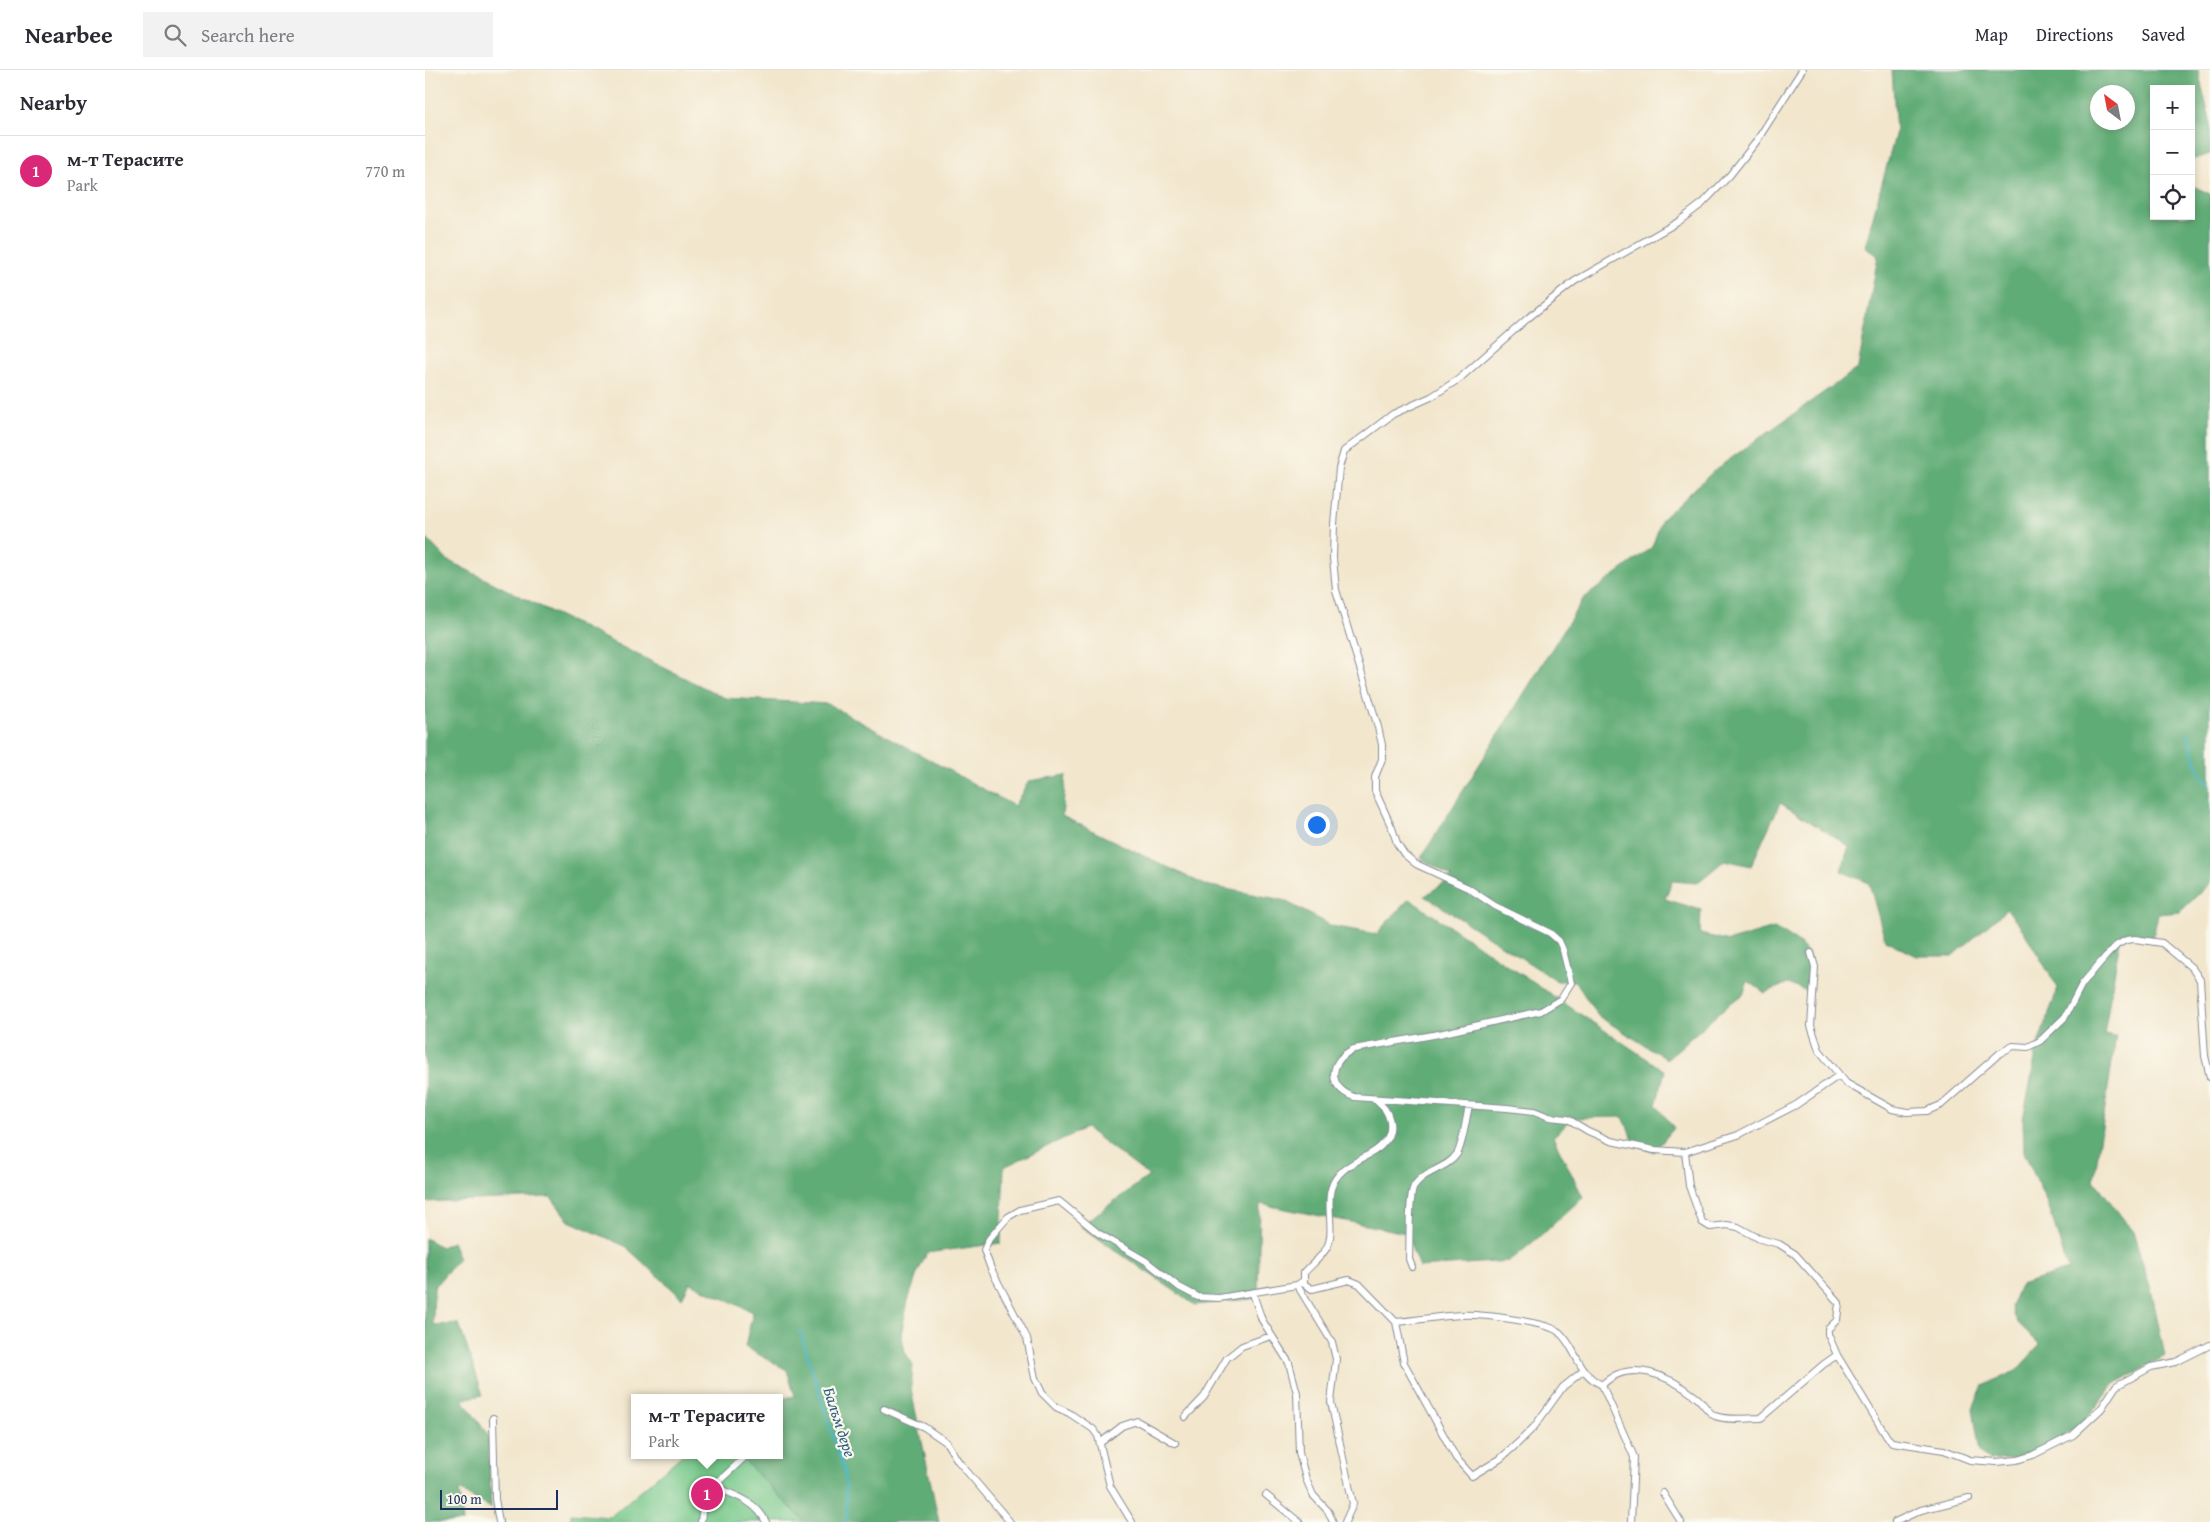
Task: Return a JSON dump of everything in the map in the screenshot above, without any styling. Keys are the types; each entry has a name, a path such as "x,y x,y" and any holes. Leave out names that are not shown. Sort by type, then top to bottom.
{"street":[{"path":"1802,70 1756,142 1730,175 1703,203 1678,222 1575,281 1528,318 1459,379 1431,397 1393,414 1344,451 1339,468 1334,524 1333,558 1336,590 1383,745 1382,759 1375,777 1375,791 1397,843 1404,854 1416,864 1468,888 1495,906 1550,933 1559,941 1563,950 1571,976 1571,983 1566,994 1541,1012 1439,1034 1354,1049 1343,1054 1334,1070 1337,1084 1347,1094 1373,1099 1534,1111 1549,1117 1568,1119 1588,1132 1611,1140 1654,1150 1685,1152 1739,1135 1796,1105 1838,1076"},
{"path":"1811,953 1815,967 1811,1026 1819,1050 1838,1076 1853,1089 1892,1109 1907,1112 1927,1111 1941,1106 2000,1053 2013,1046 2028,1047 2040,1041 2052,1032 2065,1017 2082,984 2117,945 2126,940 2135,939 2162,943 2192,968 2200,980 2205,1056 2210,1077"},
{"path":"1300,1283 1304,1273 1328,1247 1331,1188 1349,1166 1382,1145 1390,1131 1389,1115 1373,1099"},
{"path":"1413,1267 1409,1259 1411,1207 1414,1187 1421,1179 1451,1161 1458,1153 1469,1106"},
{"path":"1685,1152 1689,1186 1702,1222 1710,1227 1727,1225 1738,1227 1760,1239 1779,1244 1795,1254 1839,1303 1837,1320 1828,1329 1828,1334 1837,1356 1887,1437 1892,1442 1943,1450 1970,1460 1996,1462 2033,1455 2073,1434 2101,1409 2117,1386 2151,1367 2176,1362 2210,1345"},
{"path":"1132,1522 1110,1486 1100,1444 1093,1429 1069,1413 1056,1408 1042,1393 1035,1378 1027,1338 991,1269 984,1250 989,1239 1008,1217 1020,1210 1059,1201 1098,1233 1146,1261 1179,1287 1198,1297 1219,1298 1253,1294 1300,1283 1312,1289 1349,1280 1359,1284 1396,1322 1404,1363 1456,1458 1472,1476 1500,1459 1519,1442 1534,1426 1563,1387 1583,1371"},
{"path":"1300,1283 1332,1342 1336,1359 1331,1402 1353,1504 1345,1522"},
{"path":"1253,1294 1262,1320 1289,1363 1297,1393 1299,1453 1306,1480 1313,1495 1328,1511 1333,1522"},
{"path":"1396,1322 1463,1315 1547,1325 1555,1328 1565,1337 1583,1371 1591,1380 1602,1385 1634,1457 1631,1522"},
{"path":"1185,1417 1204,1397 1227,1358 1242,1346 1271,1336"},
{"path":"1602,1385 1607,1380 1625,1371 1654,1374 1680,1384 1716,1416 1761,1418 1823,1364 1837,1356"},
{"path":"884,1409 924,1427 946,1442 958,1461 1010,1522"},
{"path":"493,1418 495,1499 499,1522"},
{"path":"1100,1444 1122,1426 1137,1421 1175,1443"},
{"path":"701,1522 704,1495 743,1459"},
{"path":"714,1487 743,1499 756,1507 767,1522"},
{"path":"1663,1493 1681,1522"},
{"path":"1267,1495 1299,1522"},
{"path":"1895,1522 1921,1510 1969,1498"}],"green space":[{"path":"1892,70 2198,70 2210,121 2210,154 2195,159 2195,85 2150,85 2150,220 2195,220 2195,187 2210,194 2210,883 2180,912 2158,914 2153,938 2121,934 2104,1034 2116,1036 2094,1180 2133,1232 2152,1294 2165,1356 2113,1385 2086,1420 2046,1447 2018,1458 1989,1461 1980,1452 1973,1408 1983,1385 2016,1371 2040,1345 2017,1322 2011,1307 2020,1285 2068,1270 2050,1210 2024,1152 2023,1119 2038,1044 2058,988 2023,930 2007,909 1953,956 1917,956 1885,940 1869,883 1841,871 1849,846 1780,803 1751,866 1725,860 1697,883 1672,881 1665,899 1701,910 1700,934 1730,941 1774,928 1795,941 1807,952 1810,959 1811,993 1788,983 1765,993 1748,981 1743,995 1729,1004 1667,1059 1598,1016 1575,981 1557,981 1425,896 1452,877 1421,858 1583,599 1652,547 1662,519 1716,469 1858,368 1878,256 1865,246 1896,132"},
{"path":"425,537 447,560 725,698 828,704 1014,806 1029,781 1066,775 1062,816 1205,885 1283,900 1332,926 1376,934 1409,899 1665,1071 1656,1105 1674,1128 1654,1152 1635,1144 1623,1117 1573,1118 1553,1137 1583,1197 1510,1261 1419,1267 1406,1233 1260,1204 1258,1298 1195,1305 1080,1226 1149,1176 1086,1128 1004,1167 1001,1243 927,1253 917,1274 908,1301 901,1334 905,1352 913,1365 911,1390 939,1522 805,1522 743,1459 783,1459 783,1398 795,1396 787,1370 745,1347 753,1312 690,1283 682,1298 625,1246 569,1221 551,1197 425,1202"},
{"path":"425,1238 441,1247 452,1242 459,1258 434,1287 433,1325 459,1324 483,1395 462,1399 488,1435 491,1508 459,1490 463,1522 425,1522"},
{"path":"677,1459 743,1459 805,1522 571,1522 571,1514 610,1517"}],"waterway":[{"path":"2187,733 2201,775 2210,784"},
{"name":"Балъм дере","path":"800,1331 845,1474 847,1522"}],"place":[{"name":"м-т Терасите","path":"707,1494"}]}
